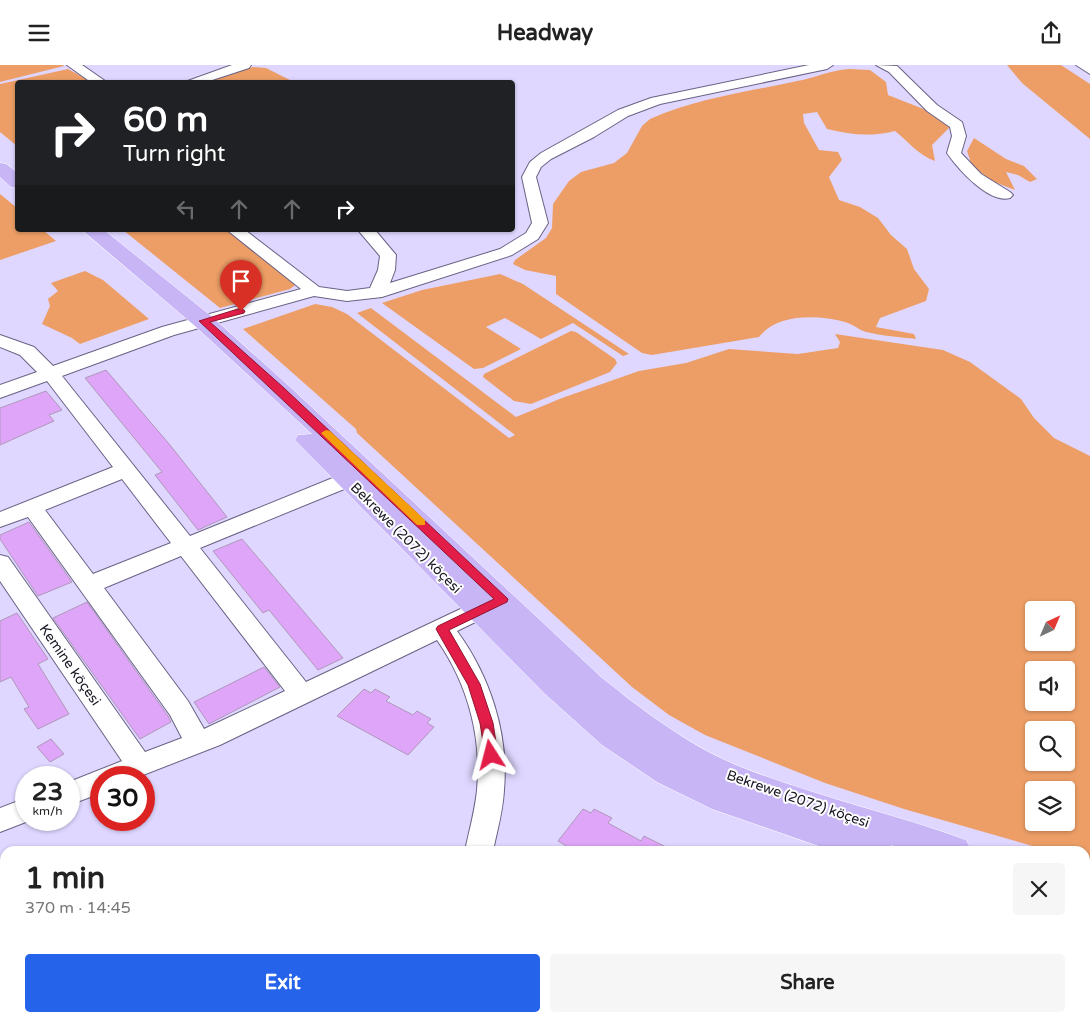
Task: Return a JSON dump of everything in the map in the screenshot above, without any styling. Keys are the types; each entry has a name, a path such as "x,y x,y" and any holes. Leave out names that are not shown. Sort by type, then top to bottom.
{"main road":[{"path":"0,153 15,166"},
{"path":"0,168 15,180"},
{"name":"Bekrewe (2072) köçesi","path":"76,232 288,397 491,605 555,685 613,736 670,772 724,799 861,846"},
{"name":"Bekrewe (2072) köçesi","path":"94,232 195,323 347,480 491,605 630,717 679,751 734,779 939,846"}],"street":[{"path":"73,65 97,80"},
{"path":"198,80 245,65"},
{"path":"0,392 195,323 314,291 347,296 376,293 492,257 524,242 540,223 529,177 535,165 546,156 584,137 623,113 663,99 759,81 827,65"},
{"path":"1082,65 1090,70"},
{"path":"887,67 932,108 957,125 959,136 954,153 961,165 973,177 1005,195"},
{"path":"238,232 314,291"},
{"path":"368,232 388,255 388,267 376,293"},
{"path":"0,340 28,351 39,365 51,374 302,695"},
{"path":"0,520 127,469"},
{"path":"89,585 347,480"},
{"path":"32,507 179,708 198,743"},
{"name":"Kemine köçesi","path":"0,563 140,766"},
{"path":"140,766 198,743 491,605"},
{"path":"442,629 474,684 486,723 491,755 491,784 480,846"},
{"path":"0,820 15,814"}],"shaded area":[{"path":"0,65 63,65 64,66 0,82"},
{"path":"1007,65 1061,65 1090,84 1090,139 1022,83"},
{"path":"253,67 266,68 290,80 206,80"},
{"path":"68,69 88,80 18,80"},
{"path":"849,69 870,70 886,82 888,95 931,112 950,127 932,145 935,161 919,152 895,131 869,135 844,133 827,129 817,112 803,114 804,123 819,150 838,152 842,160 829,177 839,200 860,207 878,218 891,235 907,249 914,269 929,289 926,301 880,318 876,327 914,334 916,339 866,332 848,323 811,317 787,320 767,329 759,337 652,355 642,353 556,294 556,276 525,270 513,264 515,260 546,238 552,228 553,204 569,181 581,172 614,163 627,153 642,126 650,119 704,101"},
{"path":"15,81 15,144 0,132 0,84"},
{"path":"974,138 1006,159 1024,166 1037,179 1030,182 1018,175 1006,172 1015,190 992,181 972,166 967,151"},
{"path":"0,194 15,206 15,232 45,232 56,241 0,260"},
{"path":"125,232 234,232 299,282 290,289 220,308"},
{"path":"85,271 103,280 149,319 80,344 72,338 42,324 50,306 48,299 58,291 51,283"},
{"path":"500,274 523,284 629,354 623,356 573,323 541,339 505,318 486,327 521,349 483,368 474,369 382,303 422,290"},
{"path":"315,304 332,307 347,314 509,438 515,435 357,313 371,308 516,417 562,398 639,371 686,363 729,349 798,354 838,348 840,342 835,334 943,350 970,362 1021,399 1034,418 1054,438 1090,456 1090,846 1033,846 904,809 825,783 705,735 669,715 632,687 357,433 356,429 243,329"},
{"path":"571,331 576,332 615,359 617,363 610,372 531,404 514,401 483,377 484,374"}],"building":[{"path":"106,370 170,445 227,517 198,530 155,475 162,472 85,378"},
{"path":"46,391 62,410 49,415 54,421 0,445 0,408"},
{"path":"29,522 72,582 38,596 0,539 0,535"},
{"path":"242,539 343,658 318,670 269,610 263,613 213,551"},
{"path":"87,602 171,722 140,739 53,618"},
{"path":"17,613 48,659 38,664 69,714 38,729 24,709 29,707 11,677 0,682 0,621"},
{"path":"264,667 280,687 209,724 194,702"},
{"path":"364,689 371,693 375,689 390,697 386,701 413,715 417,711 431,719 427,723 434,727 408,755 337,716"},
{"path":"51,739 64,754 50,762 37,747"},
{"path":"583,809 591,813 594,809 612,818 608,823 641,841 644,836 664,846 566,846 558,841"}],"slow traffic":[{"path":"326,433 421,523"}],"route":[{"path":"241,311 203,321 281,391 502,599 442,629 458,652 474,684 486,723 491,755"}]}
